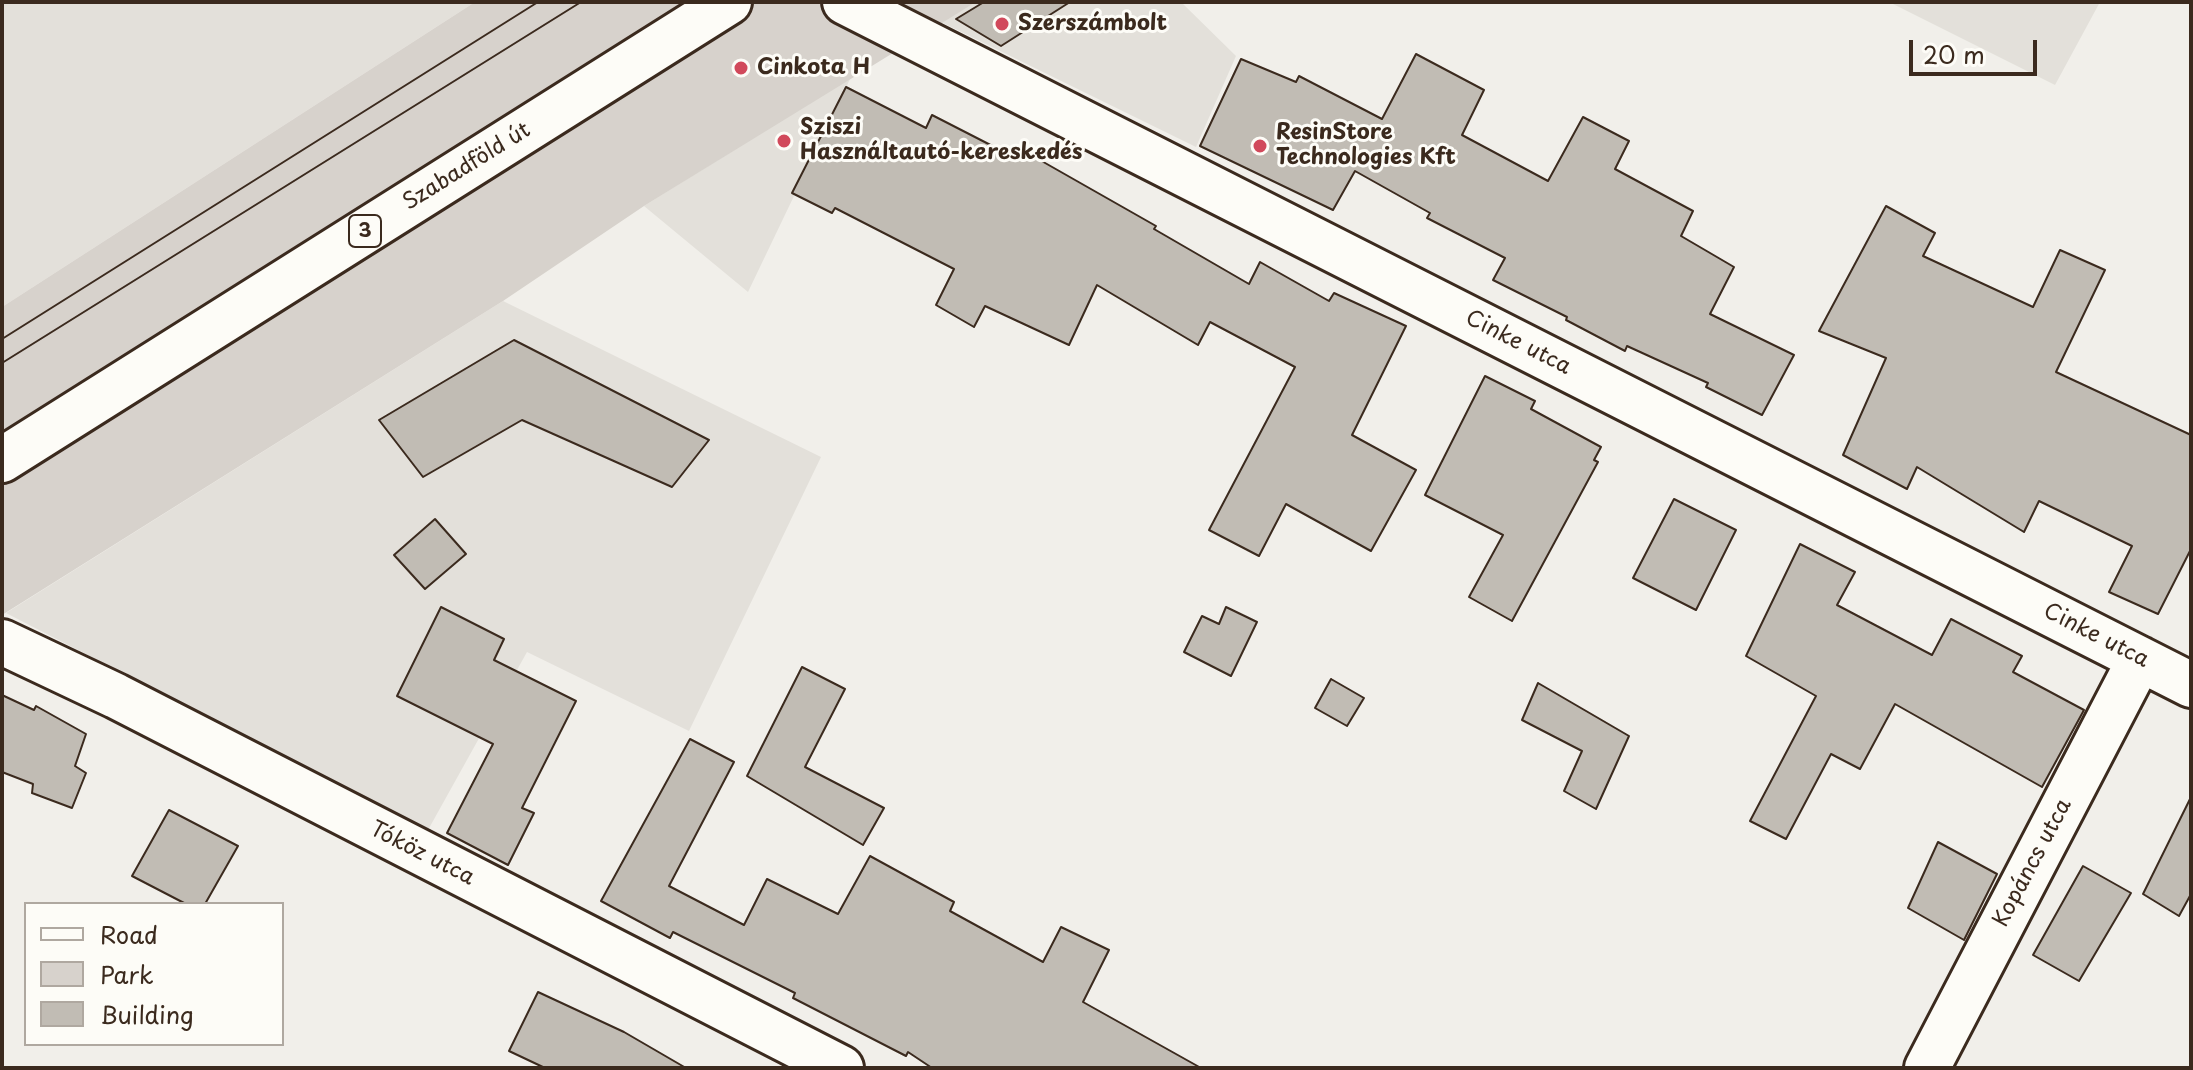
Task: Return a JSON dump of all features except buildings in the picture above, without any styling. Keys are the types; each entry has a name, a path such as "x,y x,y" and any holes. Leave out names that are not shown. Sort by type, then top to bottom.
{"street":[{"name":"Szabadföld út","path":"2,460 729,2"},
{"name":"Cinke utca","path":"845,2 2191,685"},
{"name":"Tóköz utca","path":"2,642 116,696 841,1068"},
{"name":"Kopáncs utca","path":"1927,1068 2140,659"}],"shaded area":[{"path":"2,2 475,2 2,307"},
{"path":"976,2 1181,2 1236,56 1196,147 941,22"},
{"path":"1889,2 2100,2 2055,85"},
{"name":"Sziszi Használtautó-kereskedés","path":"851,77 748,292 644,206"},
{"path":"503,301 821,457 689,731 527,652 428,830 6,613"}],"green space":[{"path":"475,2 976,2 644,206 503,301 2,615 2,307"}],"tram line":[{"path":"2,339 538,2"},
{"path":"2,363 581,2"}],"place":[{"name":"Szerszámbolt","path":"1002,24"},
{"name":"Cinkota H","path":"741,68"},
{"name":"Sziszi Használtautó-kereskedés","path":"784,141"},
{"name":"ResinStore Technologies Kft","path":"1260,146"}]}
